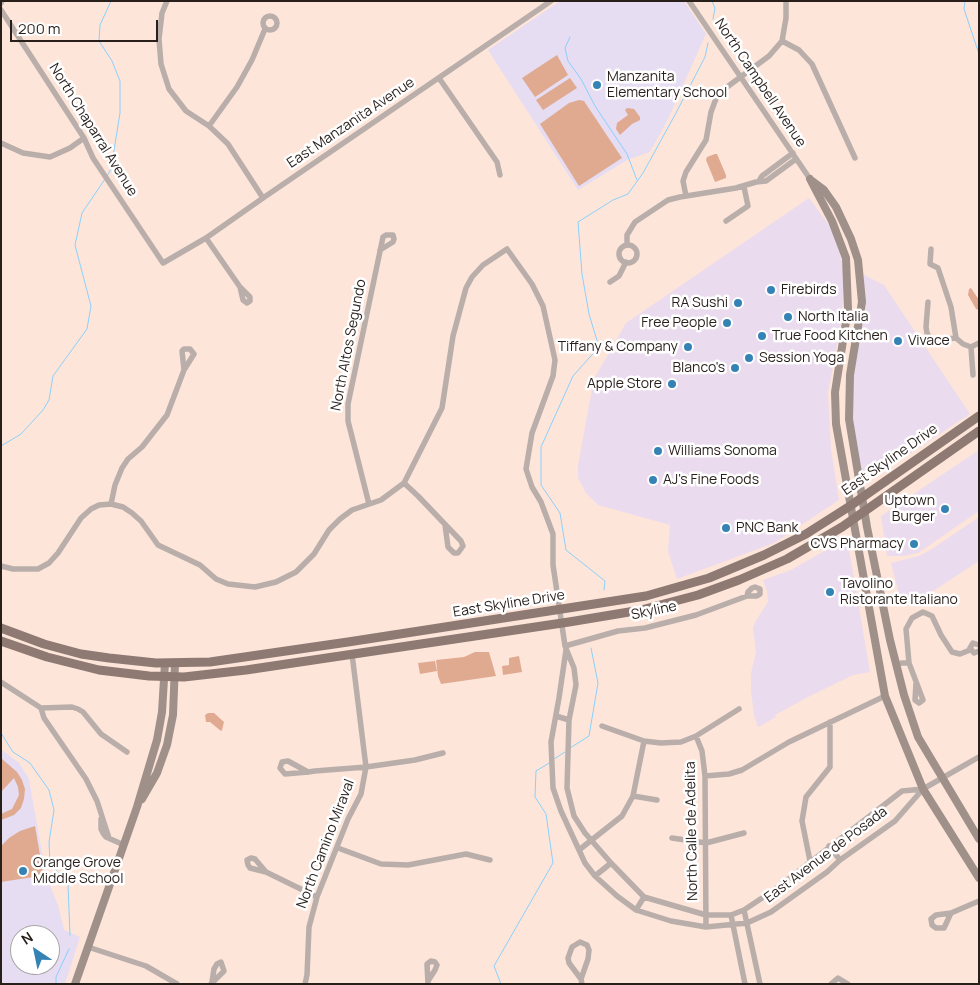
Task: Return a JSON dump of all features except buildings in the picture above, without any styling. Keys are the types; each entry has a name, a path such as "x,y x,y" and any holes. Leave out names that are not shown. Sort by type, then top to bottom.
{"main road":[{"name":"North Campbell Avenue","path":"810,179 824,190 836,207 851,239 858,260 862,302 850,375 850,419 865,511 896,666 918,737 979,839"},
{"name":"North Campbell Avenue","path":"810,179 832,221 846,258 848,308 835,392 836,424 885,696 923,789 979,878"},
{"name":"East Skyline Drive","path":"1,628 44,644 81,654 136,662 210,662 646,596 709,578 764,555 806,534 850,506 979,416"},
{"name":"East Skyline Drive","path":"1,641 47,658 98,670 165,677 211,675 596,618 667,604 730,584 786,559 853,519 979,431"},
{"path":"596,618 679,595 691,583"},
{"path":"396,648 397,641 400,638 445,631 464,624"},
{"path":"75,984 137,807 159,729 165,663"},
{"path":"137,807 157,774 167,745 173,715 176,663"}],"street":[{"path":"167,1 162,13 159,39 161,64 169,89 186,111 209,126 228,144 263,198"},
{"name":"East Manzanita Avenue","path":"163,263 206,238 551,1"},
{"name":"North Campbell Avenue","path":"689,1 810,179"},
{"path":"686,196 683,181 686,172 706,140 711,112 717,96 770,56 782,40 786,18 786,1"},
{"name":"North Chaparral Avenue","path":"1,10 84,138 93,158 163,263"},
{"path":"209,126 237,87 252,60 265,29"},
{"path":"782,40 799,50 812,64 855,158"},
{"path":"439,78 497,162 500,175"},
{"path":"1,143 23,152 50,157 70,148 84,138"},
{"path":"627,245 627,235 636,222 668,200 744,187 759,182 762,176 794,156"},
{"path":"726,221 748,206 744,187"},
{"path":"206,238 240,287"},
{"path":"627,245 632,246 637,253 634,260 626,262 621,259 619,253 627,245"},
{"name":"East Avenue de Posada","path":"404,483 442,408 452,336 466,288 472,277 483,265 507,249 532,284 543,306 556,360 553,376 532,433 526,469 553,534 553,565 565,648 551,742 553,788 561,812 585,863 595,876 636,910 671,921 706,927 747,923 771,912 895,821 923,789 979,757"},
{"path":"931,249 930,264 938,268 951,306 956,338 963,344 971,347 979,343"},
{"name":"North Altos Segundo","path":"368,504 348,421 348,404 380,250"},
{"path":"610,282 619,276 626,262"},
{"path":"928,302 926,327 930,338 935,340 956,338"},
{"path":"971,347 973,375"},
{"path":"111,504 115,485 122,468 128,459 142,447 167,415 184,370"},
{"path":"1,566 13,569 38,569 49,563 58,553 81,518 99,505 111,504 123,507 140,521 158,545 200,565 216,579 228,584 255,587 276,582 296,572 314,554 329,530 340,519 352,510 381,500 404,483 461,541 463,546 458,552 454,553 448,547 445,525"},
{"name":"Skyline","path":"565,648 618,631 645,628 696,615 747,596"},
{"path":"916,683 909,663 906,629 912,618 923,612 932,616 952,652 960,654 970,650 973,643 979,645"},
{"name":"East Avenue de Posada","path":"565,648 574,668 576,685 569,720 567,781 568,797 574,816 611,863 644,897 706,915 731,915 744,910 777,888 902,791 923,789"},
{"path":"970,650 974,653 979,651"},
{"name":"North Camino Miraval","path":"304,984 307,975 309,927 317,897 348,819 361,794 366,767 352,654"},
{"path":"896,666 901,663 909,663"},
{"path":"1,682 41,708 72,707 78,709 83,712 102,734 127,752"},
{"path":"705,776 729,774 742,770 789,742 885,696"},
{"path":"41,708 44,718 86,779 101,817 102,831 106,837 124,845"},
{"path":"602,726 644,741 661,743 681,742 696,736 739,709"},
{"path":"556,716 569,720"},
{"path":"810,861 802,821 806,797 830,767 830,722"},
{"name":"North Calle de Adelita","path":"696,736 702,751 705,776 706,927"},
{"path":"579,850 622,816 633,796 644,741"},
{"path":"308,772 366,767 415,760 443,753"},
{"path":"633,796 657,800"},
{"path":"672,838 706,843 744,833"},
{"path":"829,846 840,860"},
{"path":"338,848 381,864 408,865 466,854 490,860"},
{"path":"595,876 611,863"},
{"path":"266,872 317,897"},
{"path":"636,910 644,897"},
{"path":"951,913 979,901"},
{"path":"744,910 760,984"},
{"path":"731,915 746,984"},
{"path":"580,942 587,945 589,950 581,981 569,963 568,958 572,947 580,942"},
{"path":"88,947 146,966 177,984"},
{"path":"831,984 838,978 848,984"}],"shaded area":[{"name":"Manzanita Elementary School","path":"560,1 684,1 706,34 668,119 650,152 627,160 578,190 488,50"},
{"path":"557,55 568,75 535,97 522,78"},
{"path":"570,78 577,88 543,110 536,100"},
{"path":"579,100 584,101 622,158 579,186 540,124 569,103"},
{"path":"627,108 634,109 640,120 632,124 620,135 616,129 617,123 628,115 625,110"},
{"path":"717,154 726,178 715,182 706,160 707,157"},
{"path":"809,198 829,225 837,241 844,272 842,318 828,393 831,449 839,500 774,543 677,579 668,551 670,525 598,505 586,493 578,478 578,465 594,379 626,323"},
{"path":"864,275 884,285 970,414 873,478 867,479 861,474 852,414 853,382 864,306"},
{"path":"971,288 979,300 979,310 976,309 968,295"},
{"path":"979,450 979,511 918,553 903,556 887,556 881,516"},
{"path":"979,517 979,561 921,599 913,602 899,594 891,563 919,556"},
{"path":"842,543 849,549 870,672 853,675 806,698 758,727 754,715 751,673 756,652 753,628 768,602 763,580 791,570"},
{"path":"475,652 489,652 496,676 441,684 436,660 464,657"},
{"path":"519,656 522,672 503,675 502,666 509,665 509,658"},
{"path":"435,661 437,671 420,674 418,663"},
{"path":"214,713 224,722 221,731 210,722 206,722 205,715"},
{"name":"Orange Grove Middle School","path":"1,749 19,763 29,779 46,876 58,905 64,930 80,937 65,984 1,984"},
{"path":"1,758 17,772 25,789 21,808 14,815 1,820 1,814 12,809 19,795 14,778 1,792"},
{"path":"35,826 43,872 40,876 1,882 2,845 20,831"}],"waterway":[{"path":"107,176 111,169 120,113 120,81 112,61 99,41 100,25 111,1"},
{"path":"712,1 715,8 713,19"},
{"path":"965,1 964,9 979,54"},
{"path":"570,37 565,48 568,61 627,154 637,180"},
{"path":"604,590 605,581 566,550 560,513 541,485 541,447 573,376 599,347 589,314 582,274 578,222 613,200 628,194 643,173 676,113 705,57 708,43"},
{"path":"1,446 21,434 43,410 49,400 53,376 87,329 91,306 75,245 82,213 105,179"},
{"path":"570,748 589,736 598,683 591,648"},
{"path":"1,733 13,752 30,763 49,790 54,810 49,842 50,862 68,885 70,935"},
{"path":"554,759 565,752"},
{"path":"501,984 494,966 553,863 546,814 535,797 536,771 551,762"},
{"path":"56,984 56,977 69,949"}],"place":[{"name":"Manzanita Elementary School","path":"597,85"},
{"name":"Firebirds","path":"771,290"},
{"name":"RA Sushi","path":"738,303"},
{"name":"North Italia","path":"788,317"},
{"name":"Free People","path":"727,323"},
{"name":"True Food Kitchen","path":"762,336"},
{"name":"Vivace","path":"898,341"},
{"name":"Tiffany & Company","path":"688,347"},
{"name":"Session Yoga","path":"749,358"},
{"name":"Blanco's","path":"735,368"},
{"name":"Apple Store","path":"672,384"},
{"name":"Williams Sonoma","path":"658,451"},
{"name":"AJ's Fine Foods","path":"653,480"},
{"name":"Uptown Burger","path":"945,509"},
{"name":"PNC Bank","path":"726,528"},
{"name":"CVS Pharmacy","path":"914,544"},
{"name":"Tavolino Ristorante Italiano","path":"830,592"},
{"name":"Orange Grove Middle School","path":"23,871"}]}
